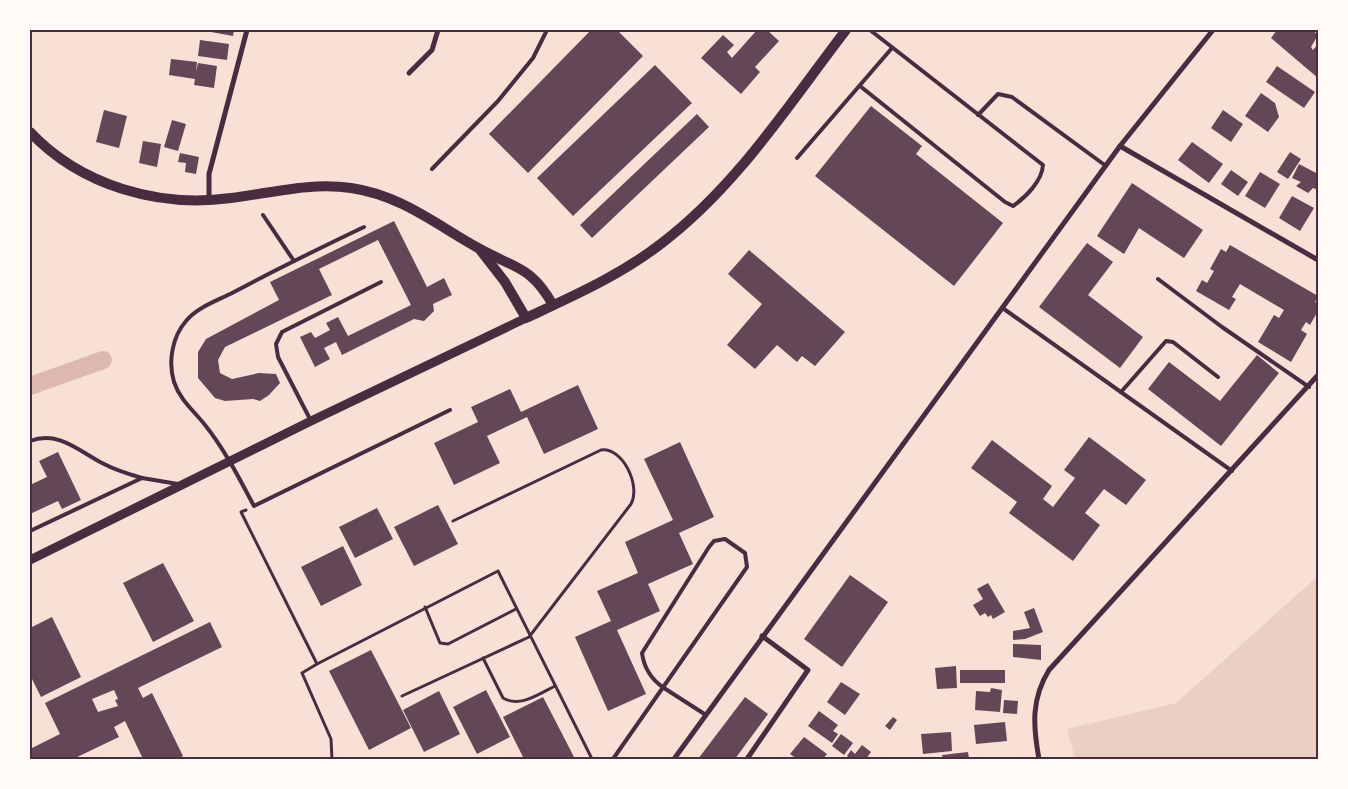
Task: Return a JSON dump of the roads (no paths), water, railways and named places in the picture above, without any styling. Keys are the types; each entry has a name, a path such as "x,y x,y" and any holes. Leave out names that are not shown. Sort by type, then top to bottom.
{"main road":[{"path":"480,250 505,282 526,318 627,267 662,244 687,222 755,150 845,30"},
{"path":"30,132 42,145 70,165 130,192 182,202 209,201 288,189 326,186 352,188 401,202 480,250 526,271 540,284 553,305"}],"street":[{"path":"209,201 209,174 247,30"},
{"path":"409,73 432,50 438,30"},
{"path":"674,759 762,636 1004,308 1120,146 1213,30"},
{"path":"1120,146 1318,260"},
{"path":"30,560 311,421 526,318"},
{"path":"1039,759 1033,711 1041,683 1049,670 1318,375"},
{"path":"747,759 808,670 762,636"}],"lane":[{"path":"432,169 498,102 533,58 547,30"},
{"path":"860,86 1005,202 1013,206 1020,201 1040,178 1043,165 870,30"},
{"path":"797,158 892,48"},
{"path":"978,115 998,94 1012,97 1106,166"},
{"path":"264,215 294,261"},
{"path":"364,227 294,261 198,311 187,319 175,340 171,365 180,395 205,424 231,461 254,506 450,410"},
{"path":"1158,280 1309,387"},
{"path":"311,421 278,357 276,344 282,332 381,282"},
{"path":"1004,308 1232,471"},
{"path":"1121,392 1166,341 1173,342 1218,377"},
{"path":"30,441 41,438 65,441 121,472 142,478 183,485"},
{"path":"30,530 142,478"},
{"path":"613,759 664,688 748,567 745,552 732,542 719,539 709,547 643,648 643,658 648,672 664,688 706,715"}],"waterway":[{"path":"30,386 103,360"}]}
